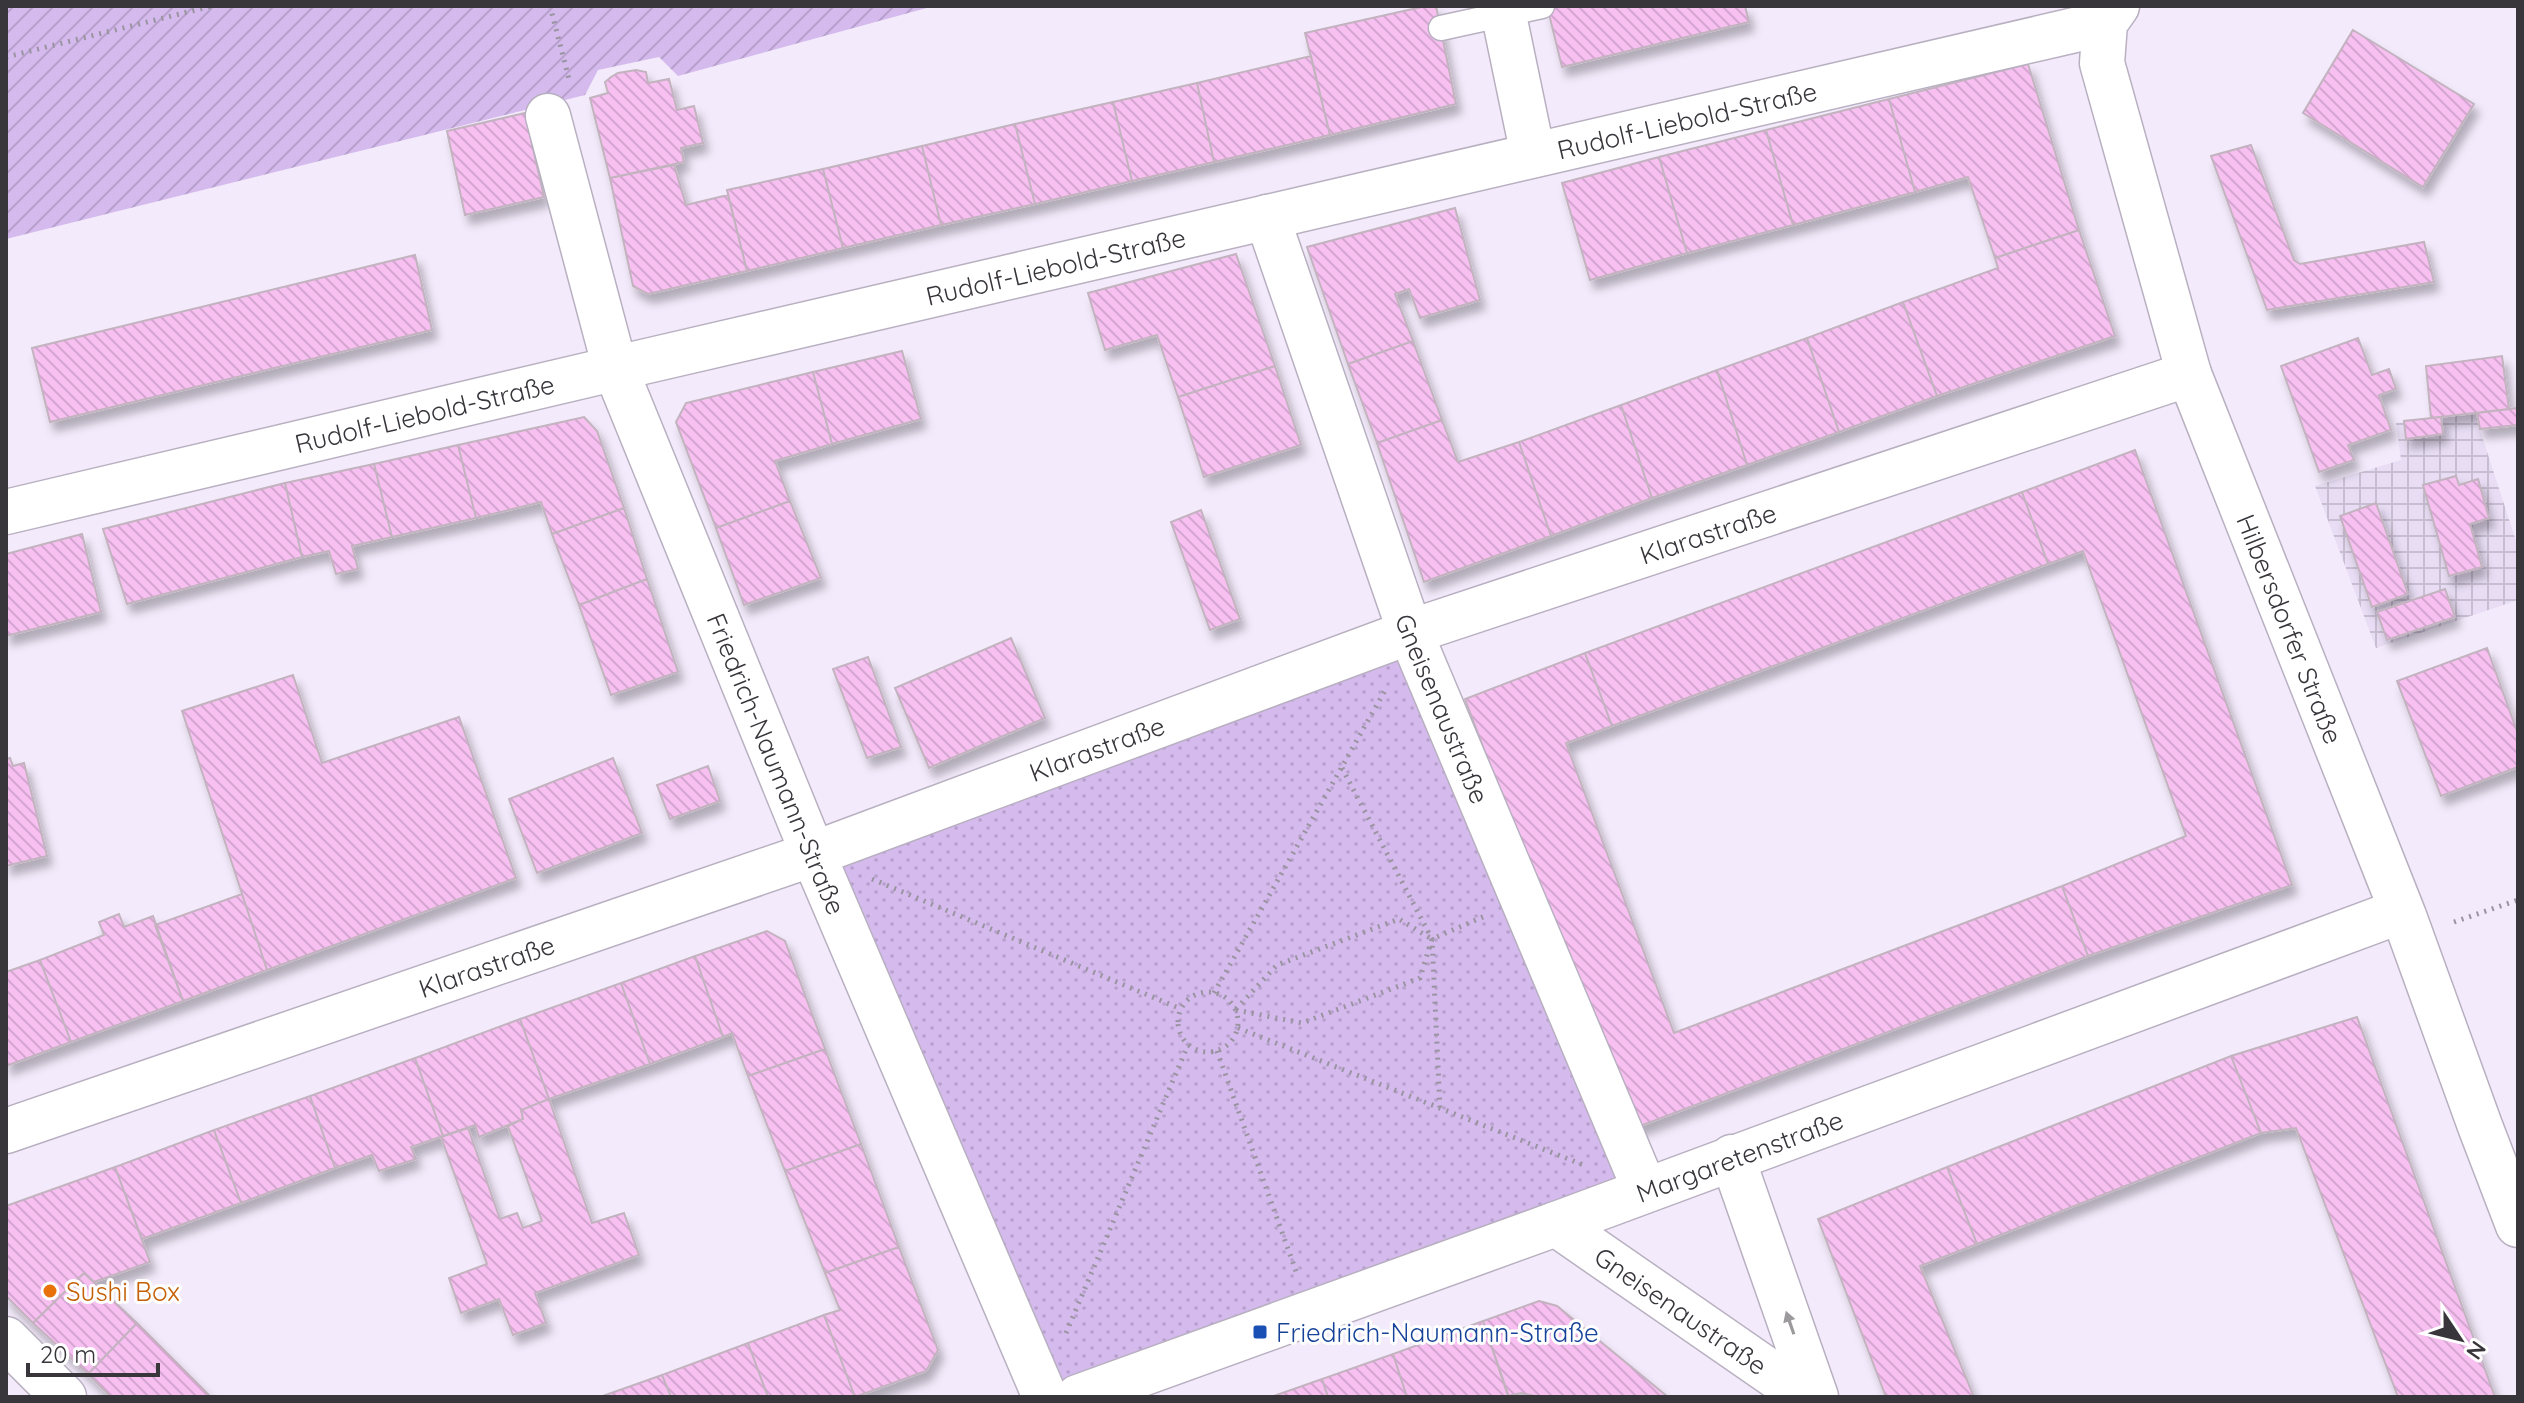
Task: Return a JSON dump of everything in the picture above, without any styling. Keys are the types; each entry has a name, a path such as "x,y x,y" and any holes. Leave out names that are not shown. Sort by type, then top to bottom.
{"street":[{"path":"1516,9 1533,155"},
{"name":"Rudolf-Liebold-Straße","path":"6,512 1533,155 2111,15"},
{"name":"Hilbersdorfer Straße","path":"2111,15 2102,63 2189,374 2406,924 2518,1225"},
{"name":"Friedrich-Naumann-Straße","path":"548,116 615,368 813,854 1045,1397"},
{"name":"Gneisenaustraße","path":"1267,217 1410,632 1645,1190"},
{"name":"Klarastraße","path":"6,1131 813,854 1410,632 2189,374"},
{"name":"Margaretenstraße","path":"1078,1397 1732,1157 2406,924"},
{"name":"Gneisenaustraße","path":"1732,1157 1816,1397"},
{"name":"Gneisenaustraße","path":"1556,1224 1806,1397"},
{"path":"6,1339 64,1397"}],"lane":[{"path":"1441,28 1516,9"}],"path":[{"path":"6,57 212,6"},
{"path":"548,116 578,111 550,6"},
{"path":"1214,993 1386,690 1410,632"},
{"path":"1342,768 1432,939 1440,1108"},
{"path":"813,854 1181,1009"},
{"path":"1236,1010 1302,1023 1420,978 1432,939 1523,899"},
{"path":"2406,924 2518,900"},
{"path":"1236,1010 1277,965 1399,919 1432,939"},
{"path":"1214,993 1231,1002 1236,1010 1238,1028 1229,1044 1217,1051 1204,1052 1188,1045 1179,1028 1181,1009 1195,995 1214,993"},
{"path":"1238,1028 1645,1190"},
{"path":"1065,1336 1188,1045"},
{"path":"1217,1051 1302,1286"}],"shaded area":[{"path":"6,6 934,6 678,76 659,57 598,70 585,95 6,239"},
{"path":"2518,408 2518,425 2480,430 2518,547 2518,600 2376,648 2315,486 2401,460 2396,423"},
{"path":"1404,645 1630,1184 1058,1391 828,860"}],"building":[{"path":"1436,6 1456,104 1330,135 1305,33"},
{"path":"1547,6 1745,6 1749,22 1562,67"},
{"path":"2353,30 2474,104 2423,187 2303,113"},
{"path":"1311,56 1330,135 1214,162 1197,83"},
{"path":"2028,64 2079,230 1995,258 1968,177 1915,192 1889,99"},
{"path":"636,70 646,72 648,83 669,79 677,110 694,106 703,143 681,148 684,162 610,178 590,98 608,93 605,82 611,77"},
{"path":"1197,83 1214,162 1132,181 1113,102"},
{"path":"1889,99 1915,192 1793,225 1766,130"},
{"path":"1113,102 1132,181 1035,204 1015,124"},
{"path":"525,113 544,197 465,215 447,131"},
{"path":"1015,124 1035,204 941,225 922,146"},
{"path":"1766,130 1793,225 1687,253 1659,157"},
{"path":"2251,145 2294,260 2300,264 2424,242 2434,282 2267,310 2211,156"},
{"path":"922,146 941,225 843,248 823,169"},
{"path":"1659,157 1687,253 1590,280 1562,183"},
{"path":"674,165 686,205 728,195 747,271 648,294 633,286 610,178"},
{"path":"823,169 843,248 747,271 727,190"},
{"path":"1455,208 1480,300 1420,318 1409,289 1395,294 1413,341 1348,364 1307,247"},
{"path":"2079,230 2115,336 1937,396 1903,302 1998,268 1995,258"},
{"path":"1236,254 1275,366 1178,397 1157,335 1105,350 1088,293"},
{"path":"415,255 432,330 50,422 32,348"},
{"path":"1903,302 1937,396 1839,432 1807,338"},
{"path":"1807,338 1839,432 1747,465 1717,370"},
{"path":"2358,338 2372,375 2389,369 2396,389 2379,395 2391,430 2348,445 2354,460 2319,472 2281,366"},
{"path":"1413,341 1442,420 1377,443 1348,364"},
{"path":"902,351 921,419 832,444 813,372"},
{"path":"2502,356 2509,409 2431,418 2426,366"},
{"path":"1275,366 1301,445 1204,477 1178,397"},
{"path":"1717,370 1747,465 1652,498 1621,405"},
{"path":"813,372 832,444 775,461 790,501 716,528 676,422 686,403"},
{"path":"1621,405 1652,498 1551,536 1519,442"},
{"path":"2518,408 2518,425 2480,429 2477,413"},
{"path":"584,417 597,431 624,508 552,534 541,502 476,518 458,445"},
{"path":"2441,417 2443,434 2406,439 2404,421"},
{"path":"1442,420 1458,462 1519,442 1551,536 1424,582 1377,443"},
{"path":"458,445 476,518 392,537 374,464"},
{"path":"2135,450 2292,885 2088,956 2062,886 2186,836 2083,551 2048,564 2022,492"},
{"path":"374,464 392,537 352,546 358,569 336,574 329,551 302,557 285,483"},
{"path":"2456,476 2459,485 2478,479 2489,518 2470,524 2482,567 2449,576 2423,485"},
{"path":"285,483 302,557 127,604 103,529"},
{"path":"2022,492 2048,564 1612,726 1585,653"},
{"path":"790,501 821,578 744,605 716,528"},
{"path":"2376,503 2408,594 2372,607 2340,516"},
{"path":"624,508 647,579 579,605 552,534"},
{"path":"1201,510 1240,619 1210,630 1171,522"},
{"path":"82,534 101,612 6,636 6,554"},
{"path":"647,579 678,672 611,695 579,605"},
{"path":"2445,589 2455,617 2387,640 2377,612"},
{"path":"1011,638 1045,718 929,768 895,688"},
{"path":"2487,648 2518,734 2518,767 2441,796 2397,681"},
{"path":"1585,653 1612,726 1566,743 1674,1033 2062,886 2088,956 1627,1131 1465,699"},
{"path":"868,657 901,747 867,758 833,669"},
{"path":"293,675 322,763 459,717 516,878 267,970 182,711"},
{"path":"10,758 13,766 24,763 47,856 6,866 6,759"},
{"path":"613,758 642,833 537,873 509,799"},
{"path":"708,766 720,801 670,819 657,785"},
{"path":"242,894 267,970 183,1001 155,925"},
{"path":"119,914 124,927 153,916 183,1001 71,1042 40,960 104,935 99,922"},
{"path":"767,931 785,941 825,1049 748,1076 732,1033 723,1037 695,956"},
{"path":"695,956 723,1037 650,1064 621,983"},
{"path":"40,960 71,1042 6,1066 6,972"},
{"path":"621,983 650,1064 549,1099 520,1019"},
{"path":"2357,1017 2495,1397 2398,1397 2296,1128 2261,1133 2231,1056"},
{"path":"520,1019 549,1099 521,1110 523,1119 479,1137 475,1125 443,1136 415,1058"},
{"path":"825,1049 861,1144 785,1171 748,1076"},
{"path":"2231,1056 2261,1133 1977,1244 1947,1167"},
{"path":"415,1058 443,1136 411,1147 416,1159 379,1171 372,1155 335,1168 310,1096"},
{"path":"310,1096 335,1168 241,1203 214,1130"},
{"path":"549,1099 592,1223 624,1213 639,1255 535,1293 546,1323 513,1335 499,1299 461,1313 449,1278 487,1264 441,1137 468,1128 500,1219 517,1213 523,1228 542,1221 508,1126 523,1119 521,1110"},
{"path":"214,1130 241,1203 142,1239 115,1167"},
{"path":"861,1144 899,1247 825,1273 785,1171"},
{"path":"115,1167 150,1262 94,1282 84,1273 33,1323 6,1296 6,1206"},
{"path":"1947,1167 1977,1244 1920,1266 1974,1397 1886,1397 1818,1219"},
{"path":"899,1247 938,1350 926,1371 855,1397 824,1315 840,1310 825,1273"},
{"path":"84,1273 137,1323 88,1374 33,1323"},
{"path":"1539,1301 1557,1306 1668,1397 1540,1397 1521,1393 1508,1396 1483,1321"},
{"path":"824,1315 855,1397 768,1397 748,1343"},
{"path":"1483,1321 1509,1397 1407,1397 1393,1354"},
{"path":"137,1323 211,1397 111,1397 88,1374"},
{"path":"748,1343 768,1397 671,1397 662,1375"},
{"path":"1393,1354 1407,1397 1328,1397 1322,1379"},
{"path":"662,1375 671,1397 600,1397"},
{"path":"1322,1379 1328,1397 1271,1397"}],"place":[{"name":"Sushi Box","path":"50,1291"},
{"name":"Friedrich-Naumann-Straße","path":"1260,1332"}]}
